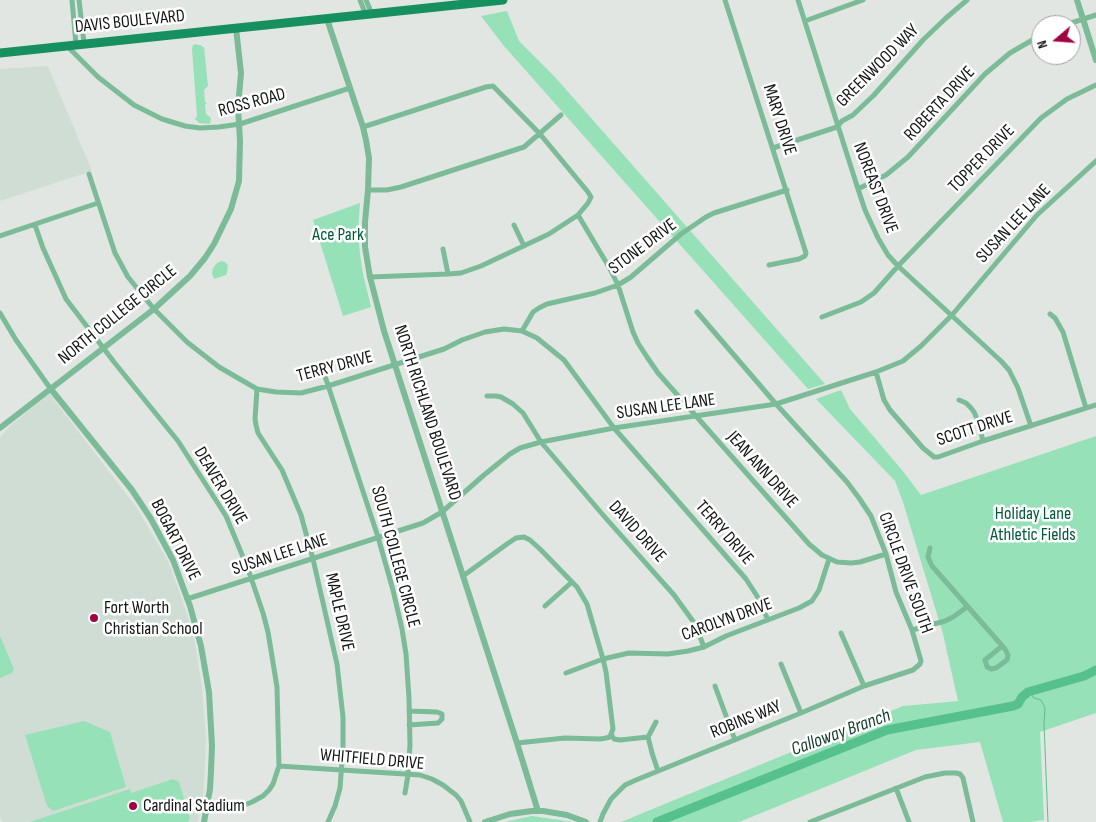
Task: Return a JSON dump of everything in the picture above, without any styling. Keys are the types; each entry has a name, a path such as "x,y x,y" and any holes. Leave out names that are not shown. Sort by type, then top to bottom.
{"main road":[{"name":"DAVIS BOULEVARD","path":"0,53 503,0"}],"street":[{"path":"72,0 75,44"},
{"path":"75,44 79,0"},
{"path":"360,0 369,15"},
{"path":"366,0 369,15"},
{"name":"MARY DRIVE","path":"725,0 806,253 805,256 799,259 769,265"},
{"name":"NOREAST DRIVE","path":"798,0 865,210 878,238 888,255 898,266 1009,370 1018,388 1031,426"},
{"path":"804,21 863,0"},
{"path":"956,0 962,5"},
{"name":"GREENWOOD WAY","path":"773,148 837,126 854,115 923,40 968,0"},
{"path":"1077,0 1096,60"},
{"path":"1083,19 1096,15"},
{"name":"NORTH RICHLAND BOULEVARD","path":"327,19 363,127 369,158 365,246 370,277 384,331 518,743 538,811"},
{"name":"NORTH COLLEGE CIRCLE","path":"0,428 154,309 190,276 205,258 221,231 231,209 239,181 240,124 238,107 241,73 236,28"},
{"name":"ROBERTA DRIVE","path":"858,189 895,169 920,146 985,74 1010,54 1031,41"},
{"name":"ROSS ROAD","path":"75,44 98,77 134,105 162,119 185,126 200,128 240,124 350,88"},
{"name":"TOPPER DRIVE","path":"822,317 851,306 874,293 1041,118 1067,99 1096,85"},
{"path":"363,127 493,86 540,134 588,192 590,197 588,204 578,215 549,234 481,266 461,273 370,277"},
{"path":"368,190 387,190 401,187 524,147 561,115"},
{"name":"SUSAN LEE LANE","path":"187,599 423,523 442,512 484,475 520,448 614,428 776,404 876,372 903,360 914,352 952,315 1037,215 1096,161"},
{"name":"TERRY DRIVE","path":"89,174 115,253 124,271 154,309 187,342 233,376 258,389 301,393 396,365 444,349 485,332 504,329 522,331 537,338 564,360 614,428 746,578 768,620"},
{"name":"STONE DRIVE","path":"522,331 533,312 547,304 595,293 618,285 641,270 681,234 706,217 786,190"},
{"path":"0,236 98,203"},
{"name":"JEAN ANN DRIVE","path":"578,215 618,285 638,343 658,373 809,544 822,555 837,562 860,562 886,554"},
{"name":"DEAVER DRIVE","path":"35,225 43,248 66,299 178,441 226,516 251,578 268,632 277,687 280,766 273,784 263,796 237,808 207,806"},
{"path":"514,225 524,246"},
{"path":"443,249 448,274"},
{"name":"CIRCLE DRIVE SOUTH","path":"697,312 859,498 871,516 886,554 896,592 912,630 921,661 920,664"},
{"name":"BOGART DRIVE","path":"0,313 16,340 50,388 132,490 151,519 172,560 190,606 202,646 209,692 212,746 210,789 204,822"},
{"path":"1050,314 1063,332 1086,408"},
{"name":"SOUTH COLLEGE CIRCLE","path":"321,364 378,537 402,630 406,654 410,745 408,775 404,793"},
{"name":"SCOTT DRIVE","path":"876,372 884,400 890,410 931,456 938,457 1096,405"},
{"name":"MAPLE DRIVE","path":"258,389 255,420 258,432 282,470 301,515 337,664 343,717 342,770 335,806 328,822"},
{"name":"DAVID DRIVE","path":"486,396 501,397 523,413 541,442 602,515 674,595 696,624 704,647"},
{"path":"959,400 966,403 974,412 983,441"},
{"path":"463,576 516,538 524,537 541,550 577,587 587,604 606,672 614,729 612,734 600,739 565,738 518,743"},
{"path":"930,548 928,557 932,566 1002,646 1008,655 1006,660 996,668 990,669 987,667 985,660 1002,646"},
{"name":"CAROLYN DRIVE","path":"566,673 603,659 629,653 668,654 704,647 799,608 812,601 820,590 829,559"},
{"path":"545,606 572,582"},
{"path":"912,630 937,624 953,617 967,607"},
{"path":"841,633 864,686"},
{"path":"781,664 801,713"},
{"name":"ROBINS WAY","path":"600,822 611,799 625,785 864,686 913,670 920,664"},
{"path":"715,686 735,740"},
{"path":"409,711 436,712 442,714 442,719 438,723 409,725"},
{"path":"656,722 648,737 658,771"},
{"path":"612,734 614,739 620,740 648,737"},
{"name":"WHITFIELD DRIVE","path":"280,766 420,775 443,784 461,801 470,822"},
{"path":"810,822 818,821 896,788 933,775 945,773 960,774 963,778 973,822"},
{"path":"896,788 909,822"},
{"path":"485,822 522,812 538,811 567,815 586,822"}],"shaded area":[{"path":"48,66 92,171 0,201 0,69"},
{"name":"Fort Worth Christian School","path":"49,393 137,508 168,561 182,599 194,636 202,687 206,737 204,788 198,822 3,822 0,817 0,437 10,426"}],"green space":[{"path":"507,11 519,41 555,77 825,384 808,389 504,46 481,16"},
{"path":"196,44 204,47 208,86 204,90 205,102 207,103 205,105 206,114 211,118 210,124 199,123 195,119 197,116 192,49 193,45"},
{"name":"Ace Park","path":"360,203 358,232 360,254 371,307 343,316 313,220"},
{"path":"221,261 228,265 227,273 214,279 213,268"},
{"name":"Holiday Lane Athletic Fields","path":"841,390 850,409 921,495 1096,436 1096,713 1040,732 1044,820 1003,822 980,742 916,750 739,822 621,822 903,706 958,701 943,634 895,481 816,399"},
{"path":"0,636 14,669 12,673 0,678"},
{"path":"84,721 110,732 126,787 53,811 47,806 25,735"},
{"name":"Cardinal Stadium","path":"173,779 179,782 190,819 188,822 30,822 130,789 131,793"},
{"path":"532,816 573,822 505,822"}],"waterway":[{"name":"Calloway Branch","path":"657,822 887,730 1013,706 1018,704 1028,692 1084,676 1096,670"},
{"path":"1033,691 1032,696 1041,700 1045,708 1048,822"}],"place":[{"name":"Fort Worth Christian School","path":"94,618"},
{"name":"Cardinal Stadium","path":"133,806"}]}
